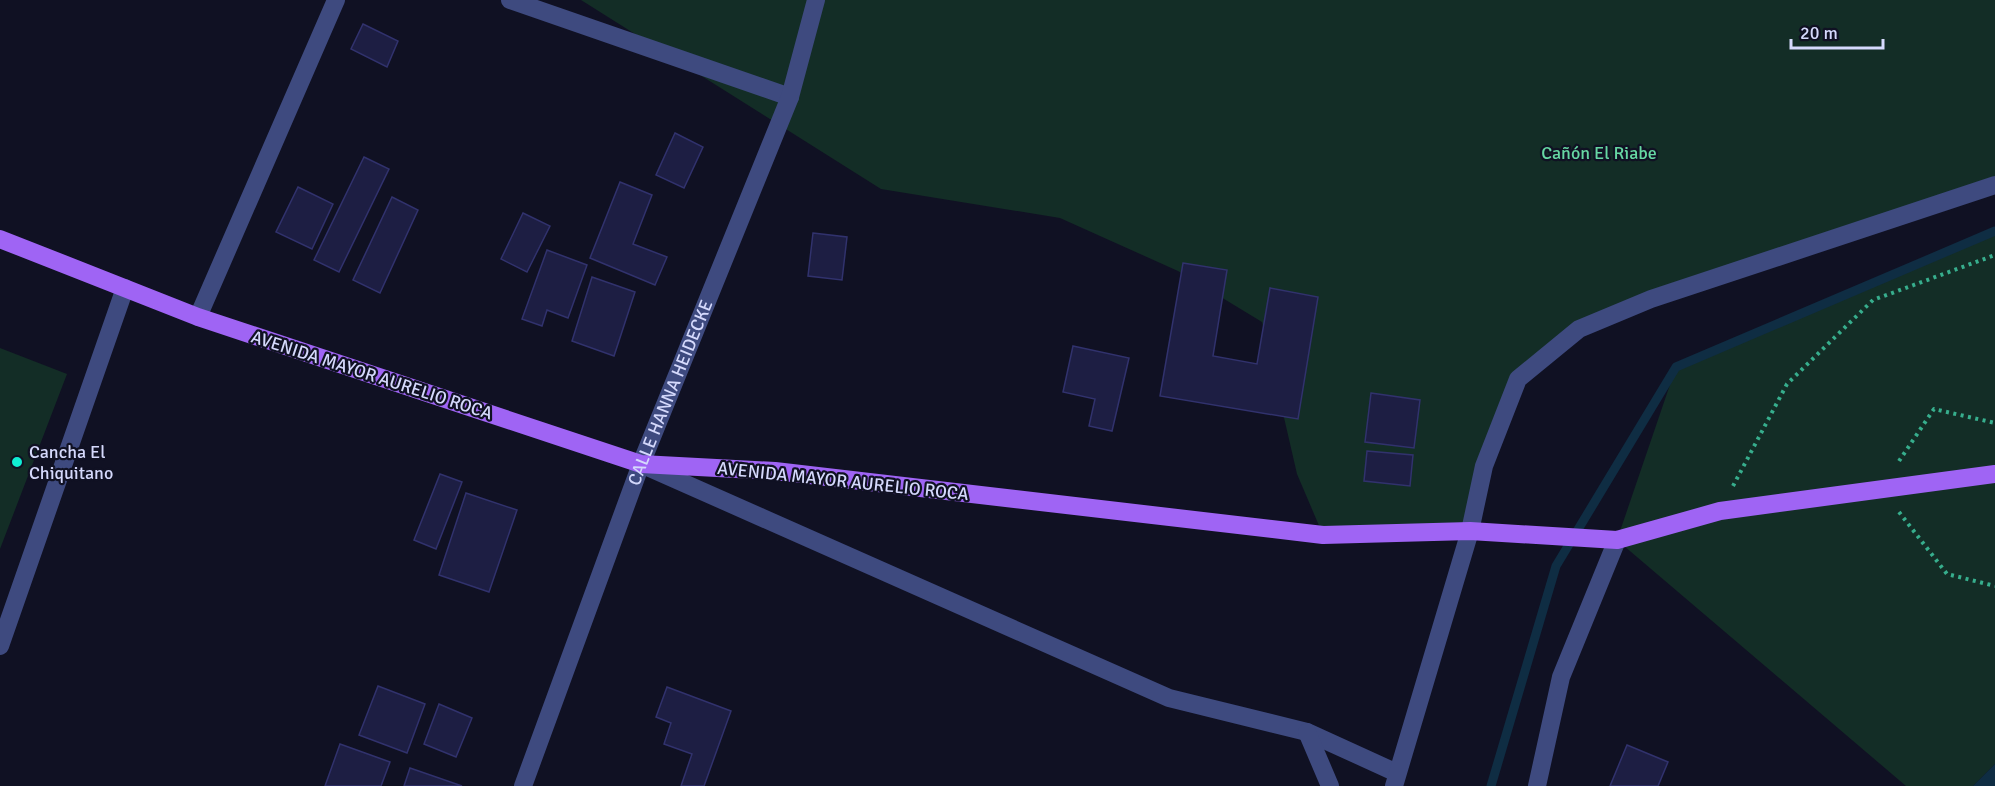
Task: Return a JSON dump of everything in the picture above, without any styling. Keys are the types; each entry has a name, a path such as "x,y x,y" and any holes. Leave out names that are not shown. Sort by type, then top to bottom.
{"main road":[{"name":"AVENIDA MAYOR AURELIO ROCA","path":"0,239 198,317 641,464 775,471 1323,535 1470,531 1617,540 1720,511 1995,474"}],"street":[{"path":"198,317 336,0"},
{"path":"510,0 790,97"},
{"name":"CALLE HANNA HEIDECKE","path":"524,786 641,464 790,97 816,0"},
{"path":"641,464 1169,698 1307,732 1396,780 1470,531 1484,466 1518,379 1579,329 1651,299 1995,185"},
{"path":"0,646 125,288"},
{"path":"1537,786 1562,677 1617,540"},
{"path":"1307,732 1330,786"}],"path":[{"path":"1720,511 1787,384 1873,300 1995,255"},
{"path":"1995,423 1934,409 1881,489 1947,574 1995,586"}],"green space":[{"name":"Cañón El Riabe","path":"581,0 1995,0 1995,185 1579,329 1518,379 1470,531 1323,535 1297,474 1262,322 1178,271 1060,218 881,189"},
{"path":"1995,231 1995,764 1973,786 1906,786 1617,540 1676,367"},
{"name":"Cancha El Chiquitano","path":"0,348 67,374 0,549"}],"water":[{"path":"1995,764 1995,786 1973,786"}],"building":[{"path":"363,24 398,41 387,67 351,49"},
{"path":"675,133 703,147 684,188 656,175"},
{"path":"364,157 389,169 339,272 314,260"},
{"path":"620,182 652,195 633,244 667,257 655,285 590,258"},
{"path":"298,187 333,204 312,249 276,232"},
{"path":"392,197 418,210 380,293 353,280"},
{"path":"523,213 550,226 527,272 501,259"},
{"path":"813,233 847,237 842,280 808,276"},
{"path":"547,250 587,265 568,318 547,310 542,326 522,319"},
{"path":"1183,263 1227,270 1213,356 1257,364 1270,288 1318,297 1298,419 1160,396"},
{"path":"592,277 635,292 614,356 572,341"},
{"path":"1073,346 1129,358 1112,431 1089,426 1095,399 1063,392"},
{"path":"1371,393 1420,400 1414,448 1365,442"},
{"path":"1367,451 1413,455 1410,486 1364,481"},
{"path":"440,474 462,482 436,549 414,540"},
{"path":"466,493 517,510 489,592 439,575"},
{"path":"378,686 425,704 407,753 359,735"},
{"path":"667,687 731,711 704,786 681,786 692,754 664,744 671,723 656,717"},
{"path":"439,704 472,718 456,757 424,744"},
{"path":"340,744 390,762 381,786 325,786"},
{"path":"1627,745 1668,762 1658,786 1610,786"},
{"path":"410,768 462,786 404,786"}],"waterway":[{"path":"1491,786 1556,566 1676,367 1995,231"}],"place":[{"name":"Cancha El Chiquitano","path":"17,462"}]}
